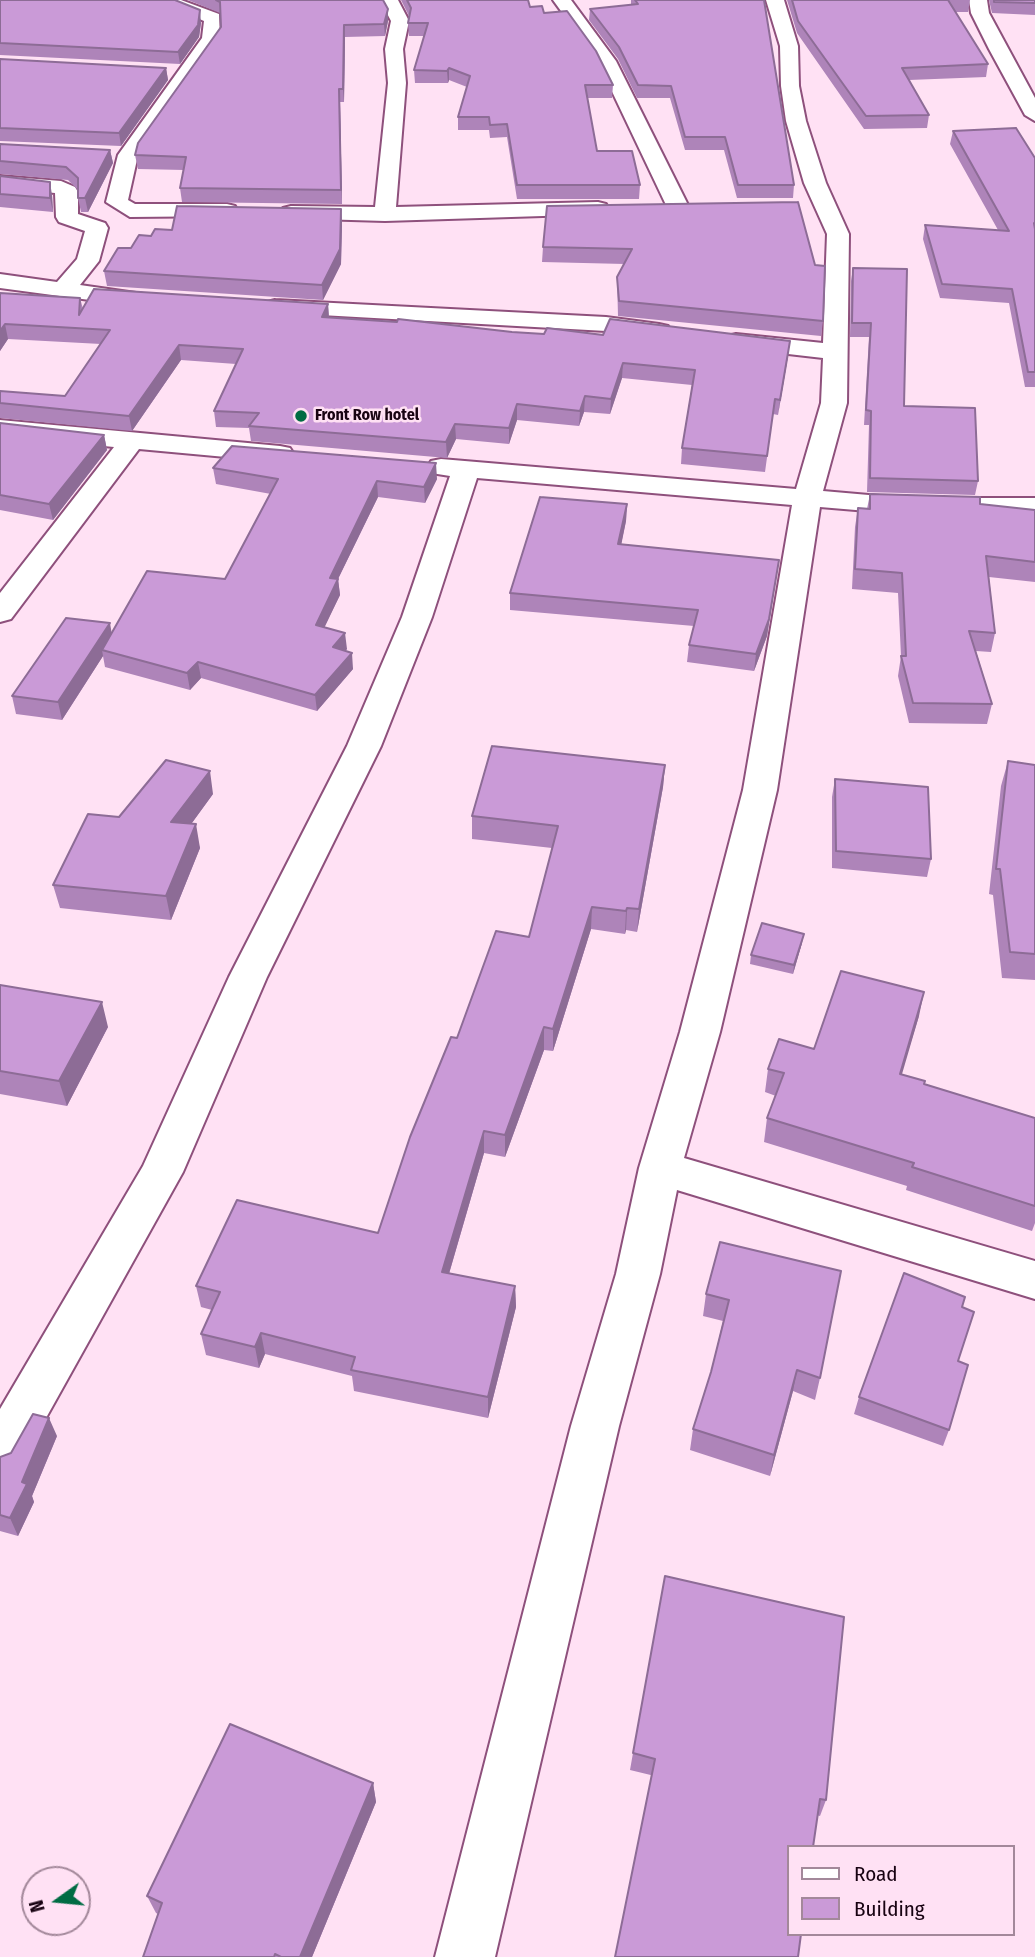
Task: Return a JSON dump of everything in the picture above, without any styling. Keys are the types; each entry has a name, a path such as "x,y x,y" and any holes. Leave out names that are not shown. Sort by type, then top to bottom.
{"street":[{"path":"165,0 213,18 211,38 128,155 117,202 130,209 385,215 622,208"},
{"path":"385,215 397,83 394,49 400,20 389,0"},
{"path":"562,0 607,61 678,207"},
{"path":"466,1957 595,1426 639,1274 660,1168 700,1032 760,790 807,498 834,403 838,234 814,207 815,183 796,121 790,86 789,46 775,0"},
{"path":"978,0 980,13 1035,115"},
{"path":"160,72 187,73"},
{"path":"102,153 128,155"},
{"path":"0,182 61,187 67,192 67,217 97,228 89,261 63,289"},
{"path":"650,207 705,207"},
{"path":"0,281 169,302"},
{"path":"248,306 606,324 682,334"},
{"path":"707,337 835,352"},
{"path":"0,428 305,456"},
{"path":"0,613 131,442"},
{"path":"412,464 904,506 1035,506"},
{"path":"0,1454 162,1172 248,977 363,746 417,617 466,469"},
{"path":"660,1168 1035,1280"}],"building":[{"path":"0,0 175,0 200,10 198,25 178,52 0,43"},
{"path":"216,0 383,0 388,9 384,24 344,25 343,89 339,89 341,190 180,188 186,157 135,155 138,143 221,27 220,2"},
{"path":"407,0 528,0 530,7 542,6 544,13 567,11 596,51 613,85 585,85 597,151 632,151 640,185 517,185 507,124 490,125 489,117 458,117 470,76 449,68 447,71 414,70 428,23 408,23 411,8"},
{"path":"635,0 764,0 794,185 738,185 725,137 685,137 671,86 638,85 619,47 590,9 638,4"},
{"path":"792,0 948,0 988,64 902,68 929,115 866,116 798,21"},
{"path":"1035,0 1035,3 994,2"},
{"path":"0,59 166,68 119,133 0,128"},
{"path":"1016,128 1035,158 1035,372 1028,372 1012,289 942,284 925,225 1009,231 953,131"},
{"path":"0,144 110,150 85,198 78,198 78,178 66,167 0,161"},
{"path":"0,176 50,182 50,198 0,194"},
{"path":"798,202 815,265 825,266 823,321 619,301 617,277 632,249 543,247 547,206"},
{"path":"177,206 341,209 340,249 322,285 104,271 118,248 131,248 139,235 151,236 155,229 172,230"},
{"path":"853,268 907,269 904,406 975,408 978,481 870,478 871,411 866,410 871,323 852,323"},
{"path":"94,289 328,304 322,317 397,322 398,319 512,332 544,334 547,328 603,335 610,319 790,341 780,400 775,399 767,456 682,448 695,370 623,363 611,399 585,396 580,411 517,404 509,428 455,424 446,442 249,426 259,413 214,411 243,349 179,345 129,416 0,403 0,391 65,396 110,330 5,324 0,331 0,293 80,298 79,315"},
{"path":"0,423 104,435 49,504 0,495"},
{"path":"232,446 436,463 424,487 377,481 330,578 338,579 316,625 345,633 333,647 352,653 315,695 198,662 187,673 102,650 147,571 225,579 278,479 213,468"},
{"path":"870,494 980,497 980,504 1035,510 1035,562 986,556 995,633 969,631 992,704 913,703 901,656 906,656 902,573 855,569 858,508 870,509"},
{"path":"540,497 627,504 618,544 779,560 769,619 756,654 689,645 698,610 510,593"},
{"path":"66,618 110,623 58,702 12,696"},
{"path":"492,746 665,765 639,909 627,908 626,911 592,907 553,1029 544,1027 505,1135 484,1131 442,1272 515,1286 488,1397 351,1370 355,1357 261,1333 255,1347 201,1334 220,1292 196,1286 237,1200 378,1233 410,1137 451,1037 457,1038 496,931 529,937 558,826 472,816"},
{"path":"166,760 210,771 171,822 196,824 166,896 53,885 88,814 119,817"},
{"path":"1008,761 1035,765 1035,954 1010,952 1000,869 996,869"},
{"path":"835,779 928,787 931,859 836,851"},
{"path":"762,923 804,934 794,965 751,955"},
{"path":"841,971 924,992 900,1074 1035,1118 1035,1206 912,1167 914,1163 767,1118 784,1073 768,1069 779,1039 814,1049"},
{"path":"0,985 102,1002 59,1081 0,1071"},
{"path":"720,1242 841,1271 820,1378 797,1370 774,1455 693,1429 729,1300 706,1294"},
{"path":"904,1273 965,1297 962,1307 974,1312 958,1361 968,1365 949,1430 859,1397"},
{"path":"33,1414 49,1418 22,1482 27,1484 10,1518 0,1515 0,1457 11,1453"},
{"path":"665,1576 844,1617 826,1800 820,1799 813,1845 786,1845 786,1936 801,1936 798,1957 615,1957 655,1759 633,1753"},
{"path":"230,1724 373,1783 300,1957 281,1957 275,1954 274,1957 143,1957 162,1903 147,1896"}],"place":[{"name":"Front Row hotel","path":"301,416"}]}
